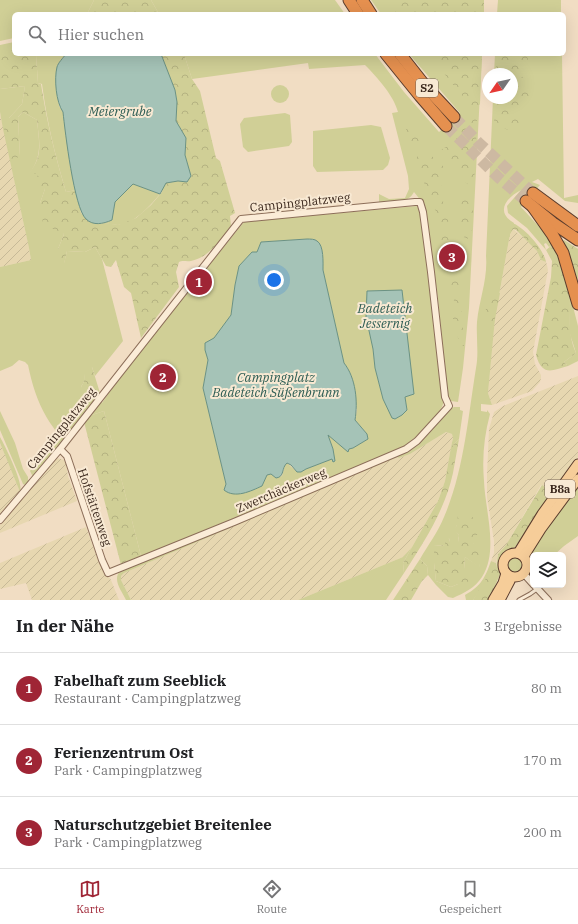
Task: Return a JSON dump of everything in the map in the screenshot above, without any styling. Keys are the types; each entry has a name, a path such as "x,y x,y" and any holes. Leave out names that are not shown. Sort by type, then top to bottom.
{"highway":[{"path":"349,0 357,12"},
{"path":"362,0 370,12"},
{"name":"S2","path":"388,56 446,126"},
{"name":"S2","path":"402,56 426,87 454,117"},
{"path":"531,201 578,226"},
{"path":"531,201 578,240"},
{"path":"531,201 563,253 578,304"}],"main road":[{"name":"B8a","path":"521,555 542,514 578,464"},
{"name":"B8a","path":"521,555 578,479"},
{"path":"510,554 521,555 527,563 524,574 519,577 510,575 503,566 505,559 510,554"},
{"path":"493,600 503,583 510,575"},
{"path":"500,600 510,575"}],"street":[{"name":"Campingplatzweg","path":"0,520 60,449 241,219 420,202 423,212 431,272 445,397 449,406"},
{"name":"Zwerchäckerweg","path":"108,573 234,522 406,449 417,441 449,406"},
{"name":"Hofstättenweg","path":"60,449 67,456 102,560 108,573"},
{"path":"524,574 530,581"},
{"path":"537,588 548,600"}],"lane":[{"path":"519,600 530,594 534,588"}],"shaded area":[{"path":"0,112 31,260 0,267"},
{"path":"513,229 537,251 541,260 546,262 548,270 533,352 535,364 541,378 540,382 532,391 492,405 488,393 494,324 510,234"},
{"path":"578,376 578,457 558,483 551,489 541,485 506,545 498,554 496,563 491,561 494,553 494,541 487,497 487,475 489,429 494,412 503,406"},
{"path":"446,432 452,434 453,437 445,481 438,501 412,547 403,557 298,600 131,600 121,580 121,576 124,573 397,457 399,458 410,454"},
{"path":"0,443 20,492 0,515"},
{"path":"57,458 64,460 66,464 68,476 77,501 0,533 0,525 52,462"},
{"path":"86,527 99,563 111,580 119,600 32,600 26,583 0,589 0,563"}],"green space":[{"path":"0,0 94,0 88,12 12,12 12,38 0,41"},
{"path":"94,0 151,0 158,12 88,12"},
{"path":"151,0 335,0 344,12 158,12"},
{"path":"371,0 484,0 484,12 380,12"},
{"path":"390,0 484,0 484,12 396,12 391,5"},
{"path":"498,0 561,0 561,12 497,12"},
{"path":"12,42 12,56 36,56 38,83 41,84 58,165 66,192 76,190 81,213 96,224 105,223 118,225 136,218 151,205 162,192 163,186 166,183 178,181 187,182 191,176 185,155 186,138 176,121 177,102 175,90 162,56 185,56 192,79 200,91 216,158 220,161 235,213 230,216 231,226 209,252 198,259 179,262 176,272 179,287 141,338 131,293 124,287 116,260 111,267 106,266 95,247 85,252 67,251 64,264 58,258 58,249 64,234 43,224 40,203 45,189 33,182 39,174 28,174 38,155 39,142 37,120 23,112 18,117 20,157 11,159 4,129 9,118 22,104 25,86 0,89 0,45"},
{"path":"36,56 64,56 57,66 59,106 63,112 70,163 76,190 66,192 49,126 42,84 38,83"},
{"path":"185,56 377,56 404,92 439,132 460,113 411,56 482,56 469,308 458,402 451,401 447,396 438,299 428,228 422,202 414,192 408,199 379,203 379,194 389,199 405,198 409,189 408,176 392,113 398,112 393,100 375,75 365,65 309,69 308,63 192,79"},
{"path":"430,56 482,56 480,104 474,110"},
{"path":"495,56 562,56 564,198 578,195 578,203 565,201 538,179 532,182 540,185 521,207 543,231 552,245 549,247 546,243 544,244 546,250 527,228 508,213 507,206 521,190 511,197 505,205 505,214 508,219 514,223 510,234 495,318 488,393 492,405 481,404 481,411 487,412 487,410 490,414 483,455 483,472 490,530 490,555 487,567 479,581 469,590 453,598 448,597 436,585 428,575 427,566 420,559 444,517 451,499 461,463 477,362 477,322 485,281 493,104 518,104 518,68 494,68","holes":["457,525 473,543 480,567 465,557 464,569 458,584 451,587 436,581 434,546 445,545 449,538 450,542 458,542 459,535 455,530"]},
{"path":"497,56 527,56 529,66 521,76 528,81 523,88 532,91 532,101 516,112 521,129 512,132 494,123 495,104 518,104 518,68 496,68"},
{"path":"280,85 286,88 289,94 286,100 280,103 274,100 271,94 274,88"},
{"path":"25,86 22,104 9,118 20,157 18,117 23,112 37,120 39,142 38,155 29,174 39,174 45,189 40,203 64,234 58,249 64,263 67,251 85,252 95,247 102,259 123,341 95,376 92,367 85,374 81,387 87,396 101,393 33,477 30,471 36,462 35,458 59,437 40,405 33,386 28,365 19,360 12,366 0,371 0,267 31,260 3,129 0,112 0,89"},
{"path":"285,113 290,115 292,142 289,146 248,152 243,147 240,124 244,118"},
{"path":"471,116 477,117 474,189 464,181 441,150 455,141"},
{"path":"408,124 422,143 420,147 412,151 405,125"},
{"path":"371,125 381,127 390,158 388,165 383,170 317,172 313,166 313,131"},
{"path":"428,154 438,160 447,171 439,191 448,214 449,242 458,255 464,346 459,345 457,331 453,320 454,299 449,288 451,270 440,239 439,216 427,197 425,185 417,166 417,155"},
{"path":"133,184 160,194 147,209 136,218 124,224 118,225 105,223 112,220 115,202"},
{"path":"474,195 471,240 461,236 463,228 458,224 458,219 464,211 460,208 463,197"},
{"path":"417,206 421,215 444,402 437,416 427,428 416,439 403,448 285,499 141,556 104,411 89,416 101,400 102,403 128,365 244,222","holes":["307,239 316,240 321,246 323,254 323,270 344,364 348,368 357,410 355,420 367,434 368,439 349,449 348,451 328,435 327,437 333,449 334,461 332,459 301,472 297,472 287,463 282,476 276,478 271,474 267,475 262,486 224,490 226,484 203,388 208,360 205,343 214,339 231,315 239,266 252,252 257,252 261,242","373,349 414,394 405,397 407,410 395,419 383,399 375,368"]},
{"path":"509,222 520,227 532,238 537,244 546,262 541,260 537,251 516,230 513,229 510,237 501,235"},
{"path":"564,240 578,249 578,295 562,243"},
{"path":"552,245 567,280 570,300 570,330 576,353 564,362 568,366 548,370 541,366 536,355 551,277 552,261 546,250"},
{"path":"569,291 578,326 578,361 568,366 564,362 576,353 570,334"},
{"path":"491,293 500,293 494,324 490,323 486,314 487,297"},
{"path":"92,367 100,393 87,396 82,394 81,387 84,381 85,368"},
{"path":"460,407 460,410 463,411 459,439 451,447 453,438 452,434 446,432 410,454 399,458 397,457 124,573 121,576 121,580 131,600 126,600 117,582 120,571 195,541 405,452 420,442 450,409"},
{"path":"0,411 15,443 23,469 28,477 28,482 25,485 23,484 0,430"},
{"path":"104,411 141,556 121,565 84,422 89,416"},
{"path":"0,437 17,473 20,492 0,443"},
{"path":"459,439 453,473 445,500 433,525 404,573 403,563 438,501 445,481 451,447"},
{"path":"542,485 553,492 513,550 502,558 500,564 501,572 489,600 473,600 492,568 496,568 498,554 506,545"},
{"path":"578,486 578,536 557,552 532,552 550,523"},
{"path":"458,513 469,513 474,519 478,533 473,543 479,549 480,568 465,557 464,569 471,573 467,585 458,584 451,587 436,581 434,546 445,545 445,540 449,538 450,542 458,542 459,535 454,530 457,525"},
{"path":"412,547 403,563 404,573 386,600 298,600 403,557"},
{"path":"515,556 521,559 524,565 521,571 515,574 509,571 506,565 509,559"},
{"path":"420,559 427,566 428,575 422,581 411,600 393,600"},
{"path":"491,561 496,563 496,568 473,600 466,600 465,595 479,585 487,572"}],"water":[{"name":"Meiergrube","path":"64,56 162,56 175,90 177,102 176,121 186,138 185,155 191,176 187,182 178,181 166,183 160,194 133,184 115,202 112,220 98,224 92,223 86,219 82,212 74,185 63,112 56,90 57,67"},
{"name":"Campingplatz Badeteich Süßenbrunn","path":"307,239 316,240 321,246 323,254 323,270 344,363 354,383 356,398 355,420 367,434 368,439 349,449 348,452 328,435 335,461 333,462 332,459 301,472 297,472 287,463 281,476 276,478 271,474 267,475 262,486 243,493 228,493 224,490 226,484 203,388 208,360 205,350 205,343 214,338 231,315 239,266 252,252 257,252 261,242"},
{"name":"Badeteich Jessernig","path":"402,290 414,394 405,397 407,410 395,419 392,418 383,399 375,368 373,349 366,317 367,291"}],"tunnel":[{"path":"454,117 479,143 533,193"},
{"path":"446,126 499,178 526,201"}],"place":[{"name":"Naturschutzgebiet Breitenlee","path":"452,257"},
{"name":"Fabelhaft zum Seeblick","path":"199,282"},
{"name":"Ferienzentrum Ost","path":"163,377"}]}
